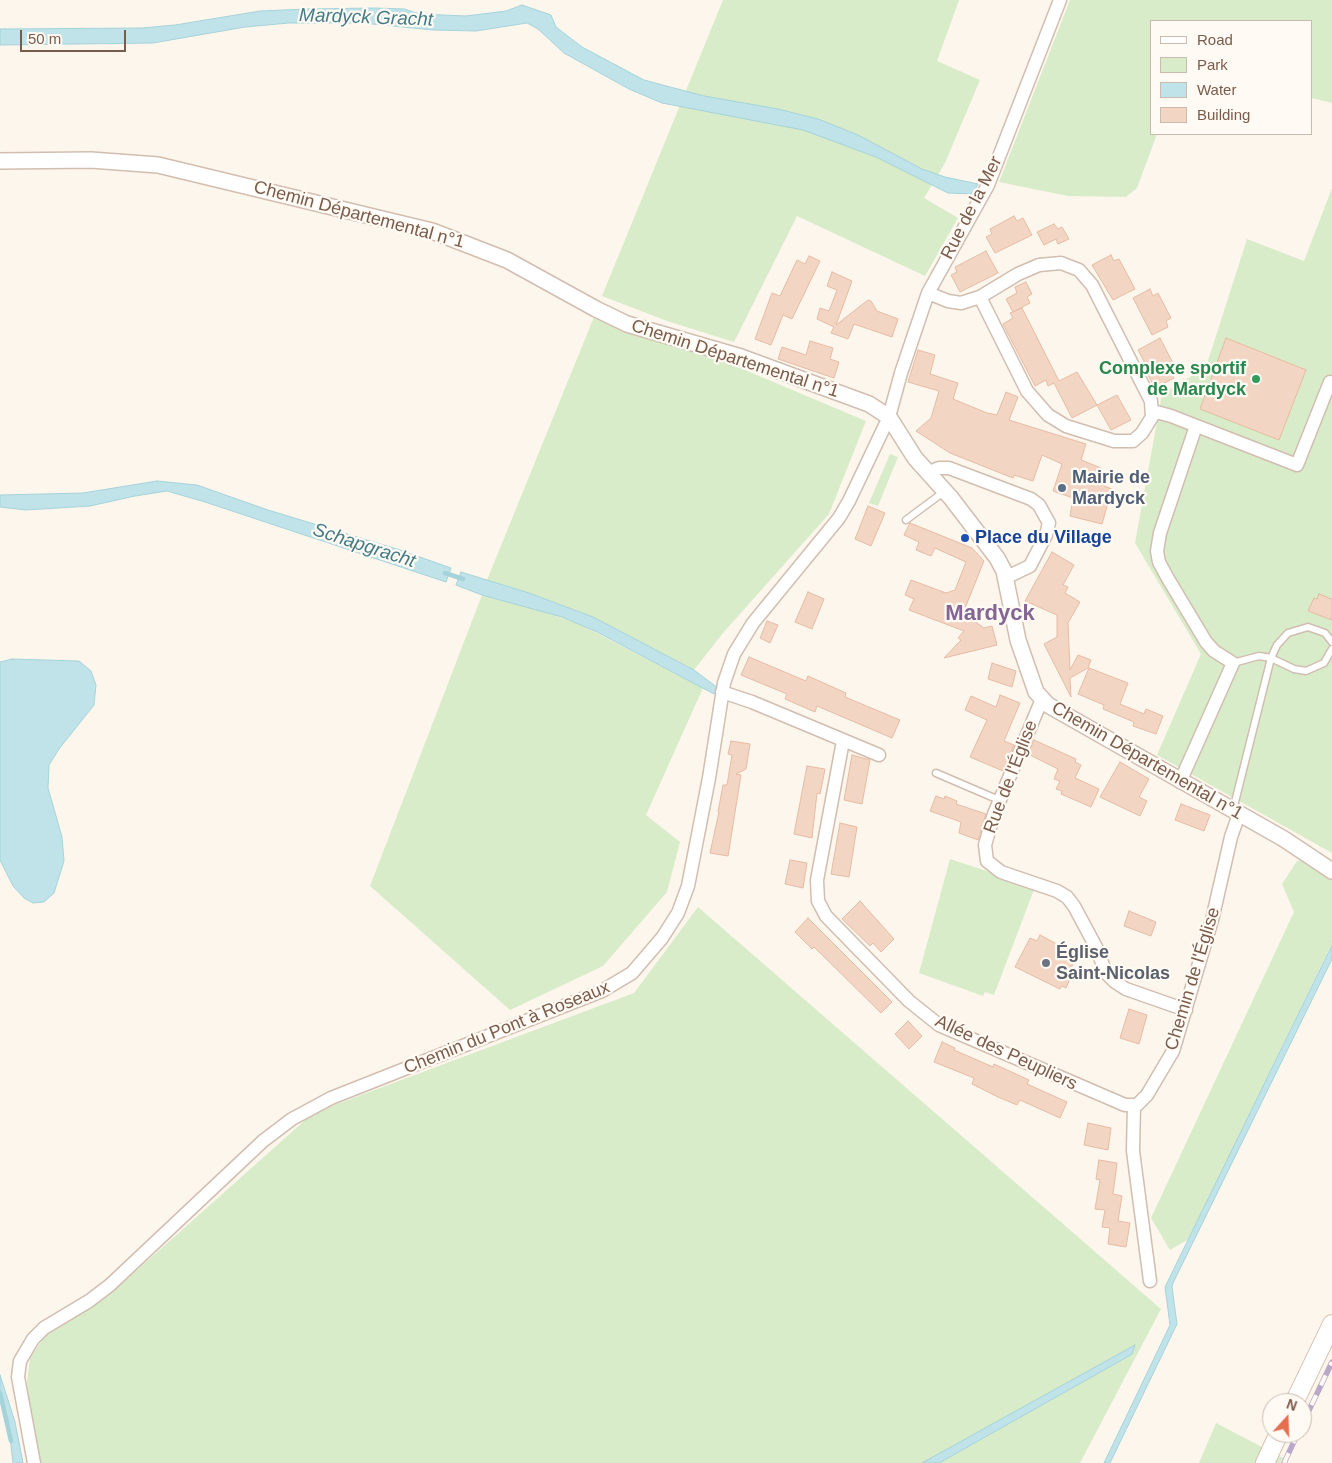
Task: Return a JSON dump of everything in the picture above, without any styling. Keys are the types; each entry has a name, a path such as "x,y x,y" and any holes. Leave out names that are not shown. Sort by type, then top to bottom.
{"main road":[{"path":"1299,1393 1332,1324"},
{"path":"1265,1463 1274,1443"}],"street":[{"name":"Rue de la Mer","path":"888,417 928,293 988,185 1060,0"},
{"name":"Chemin Départemental n°1","path":"0,161 91,160 158,165 432,231 507,260 596,310 627,324 771,367 869,404 888,417 910,452 945,491 997,558 1005,578 1018,640 1033,685 1042,699 1062,716 1284,839 1332,871"},
{"path":"928,293 954,303 968,302 980,298 1018,274 1039,265 1061,263 1079,270 1092,285 1148,395 1153,411 1149,423 1142,433 1132,441 1127,442 1106,439 1053,420 1032,398 980,298"},
{"path":"1153,411 1296,465 1330,382"},
{"name":"Chemin du Pont à Roseaux","path":"34,1463 18,1377 20,1361 33,1339 44,1328 89,1301 110,1285 263,1141 292,1119 331,1098 598,994 620,982 651,954 673,922 688,886 727,670 742,638 764,607 842,513 888,417"},
{"path":"1180,782 1233,663 1214,651 1206,642 1167,577 1159,562 1157,551 1160,532 1196,426"},
{"path":"927,473 939,468 949,468 1031,499 1038,506 1049,523 1046,535 1030,566 1005,578"},
{"path":"722,692 752,702 879,755"},
{"name":"Rue de l'Église","path":"1042,699 999,800 985,845 987,861 1001,872 1057,891 1074,906 1110,978 1126,989 1186,1010"},
{"name":"Allée des Peupliers","path":"843,741 817,885 820,906 830,921 909,1001 946,1029 1115,1102 1134,1105"},
{"name":"Chemin de l'Église","path":"1134,1105 1147,1095 1166,1064 1186,1010 1215,910 1236,813"},
{"path":"1134,1105 1133,1151 1150,1282"}],"lane":[{"path":"906,520 945,491"},
{"path":"1236,813 1271,658 1283,636 1300,628 1321,630 1332,642"},
{"path":"1233,663 1252,656 1271,658 1294,669 1306,671 1324,663 1332,649"},
{"path":"936,772 999,800"}],"green space":[{"path":"723,0 959,0 937,61 980,80 945,163 924,198 958,218 925,276 797,216 734,342 667,321 602,296"},
{"path":"1070,0 1332,0 1332,103 1312,98 1312,20 1150,20 1150,135 1157,135 1137,188 1126,197 1068,196 999,182"},
{"path":"1332,188 1332,853 1157,755 1201,654 1135,543 1162,394 1206,367 1247,239 1304,261"},
{"path":"594,317 623,330 726,362 866,421 829,514 723,633 694,670 593,617 529,593 487,580"},
{"path":"890,454 898,457 878,506 869,503"},
{"path":"482,595 531,607 579,624 703,688 646,815 680,842 667,892 603,966 510,1010 370,886"},
{"path":"1312,858 1332,871 1332,943 1189,1239 1170,1250 1151,1218 1294,912 1282,884 1297,861"},
{"path":"950,859 1035,887 994,995 985,992 983,996 919,973"},
{"path":"698,907 1161,1309 1080,1463 41,1463 32,1427 27,1382 30,1358 41,1342 42,1335 117,1288 313,1113 634,993"},
{"path":"1216,1423 1283,1458 1280,1463 1199,1463"}],"water":[{"path":"522,5 551,15 556,27 582,47 644,80 704,96 778,109 818,119 858,135 922,169 945,177 978,184 973,194 948,193 876,157 803,130 662,103 629,89 564,53 538,29 527,23 476,31 433,30 362,23 289,23 245,27 153,43 0,45 0,29 142,28 175,25 260,11 308,9 404,9 420,14 466,16 506,11"},
{"path":"157,481 197,485 268,510 400,550 451,568 446,582 167,491 90,506 26,510 0,507 0,495 83,493"},
{"path":"461,572 529,593 593,617 694,670 718,688 714,694 597,632 562,617 482,595 456,585"},
{"path":"12,659 79,661 91,671 96,685 94,705 59,749 49,765 48,788 62,837 64,861 54,893 44,902 33,903 24,898 13,886 0,860 0,662"},
{"path":"1332,945 1332,959 1173,1283 1177,1324 1110,1463 1104,1463 1170,1325 1165,1287"},
{"path":"1135,1345 1132,1354 939,1463 922,1463"},
{"path":"0,1375 15,1422 23,1463 13,1463 8,1419 0,1393"}],"building":[{"path":"1014,216 1017,221 1023,218 1032,235 995,253 986,237 992,234 990,229"},
{"path":"1054,224 1058,229 1062,227 1069,239 1058,244 1056,239 1044,245 1037,232"},
{"path":"986,251 998,273 960,292 951,275 957,272 955,267"},
{"path":"1111,255 1114,261 1119,259 1135,289 1113,300 1092,265"},
{"path":"809,256 820,261 792,319 783,315 771,345 755,339 772,293 780,296 797,260 805,264"},
{"path":"832,272 852,281 836,325 868,300 871,301 877,311 898,319 892,337 854,324 848,339 831,333 834,327 817,319 820,308 829,311 837,290 827,286"},
{"path":"1026,282 1032,294 1027,297 1030,303 1013,312 1006,299 1017,293 1015,287"},
{"path":"1150,289 1153,296 1158,293 1171,318 1166,321 1168,327 1152,335 1133,298"},
{"path":"1022,308 1059,381 1077,372 1097,405 1072,418 1054,383 1048,386 1046,380 1035,386 1003,324 1013,318 1010,313"},
{"path":"1160,338 1176,369 1171,372 1174,378 1155,388 1148,375 1151,374 1138,350"},
{"name":"Complexe sportif de Mardyck","path":"1226,338 1306,370 1279,440 1200,409"},
{"path":"810,341 833,348 830,359 839,362 834,378 778,359 782,347 806,355"},
{"path":"918,350 935,355 930,374 958,383 953,399 987,413 997,415 1006,392 1018,397 1009,420 1086,444 1081,460 1101,468 1099,475 1106,478 1104,486 1112,489 1102,524 1070,516 1073,498 1053,491 1062,464 1042,455 1033,481 1014,475 1013,478 950,453 916,431 931,418 939,391 908,382"},
{"path":"1117,395 1131,420 1111,430 1097,405"},
{"path":"868,506 885,513 871,546 855,539"},
{"path":"910,523 972,548 984,561 963,613 984,628 992,626 997,645 944,658 961,640 958,638 964,631 909,610 914,599 905,595 911,580 946,593 955,590 966,562 935,548 931,556 916,550 919,542 904,535"},
{"path":"1052,552 1074,565 1063,585 1068,587 1065,593 1080,602 1068,623 1070,670 1078,655 1091,660 1088,668 1070,678 1071,697 1044,644 1057,637 1057,615 1025,601"},
{"path":"808,592 824,599 812,629 795,622"},
{"path":"1319,594 1332,599 1332,620 1308,611 1314,598 1317,599"},
{"path":"767,621 778,625 770,643 760,638"},
{"path":"749,657 806,681 808,676 846,693 845,697 900,720 892,738 817,706 815,712 785,699 787,694 741,675"},
{"path":"992,663 1016,671 1012,687 988,679"},
{"path":"1089,668 1128,683 1120,704 1144,714 1146,709 1163,716 1156,734 1133,726 1134,722 1103,709 1104,705 1078,694"},
{"path":"1000,695 1020,703 1004,741 1014,745 1003,771 970,757 987,720 965,710 971,696 996,707"},
{"path":"1034,740 1076,759 1075,762 1081,765 1075,778 1099,789 1091,807 1061,794 1062,791 1056,789 1060,781 1054,779 1058,769 1028,754"},
{"path":"731,741 750,744 746,769 736,774 741,775 728,856 710,853 723,785 727,785 732,755 728,754"},
{"path":"852,755 870,760 862,804 844,800"},
{"path":"1120,762 1149,779 1139,797 1147,801 1140,816 1100,797"},
{"path":"807,766 825,769 820,794 817,793 812,838 794,834"},
{"path":"936,796 944,799 945,796 957,801 956,804 986,814 978,840 959,833 961,822 930,811"},
{"path":"1181,804 1210,815 1204,831 1175,820"},
{"path":"840,823 857,827 849,877 831,874"},
{"path":"790,860 807,863 803,888 785,884"},
{"path":"860,901 894,939 881,952 873,943 870,946 842,919"},
{"path":"1129,911 1156,922 1151,936 1124,926"},
{"path":"808,918 892,1002 881,1013 814,947 812,949 795,932"},
{"name":"Église Saint-Nicolas","path":"1040,935 1077,955 1067,977 1070,979 1066,988 1062,986 1060,989 1015,967 1030,938 1037,941"},
{"path":"1129,1009 1147,1015 1139,1044 1120,1038"},
{"path":"908,1021 922,1036 909,1049 895,1034"},
{"path":"942,1042 955,1048 954,1050 993,1067 994,1064 1029,1080 1027,1084 1067,1102 1060,1118 1020,1100 1017,1105 998,1097 972,1084 974,1078 934,1062"},
{"path":"1088,1123 1111,1128 1108,1150 1084,1145"},
{"path":"1099,1160 1117,1163 1113,1194 1122,1196 1118,1221 1130,1223 1126,1247 1108,1244 1110,1228 1102,1227 1105,1210 1095,1209 1100,1180 1096,1179"}],"waterway":[{"name":"Schapgracht","path":"445,573 463,579"},
{"name":"Mardyck Gracht","path":"0,1393 11,1441"}],"railway":[{"path":"1312,1404 1332,1362"},
{"path":"1284,1463 1293,1443"}],"place":[{"name":"Complexe sportif de Mardyck","path":"1256,379"},
{"name":"Mairie de Mardyck","path":"1062,488"},
{"name":"Place du Village","path":"965,538"},
{"name":"Église Saint-Nicolas","path":"1046,963"}],"district":[{"name":"Mardyck","path":"990,614"}]}
